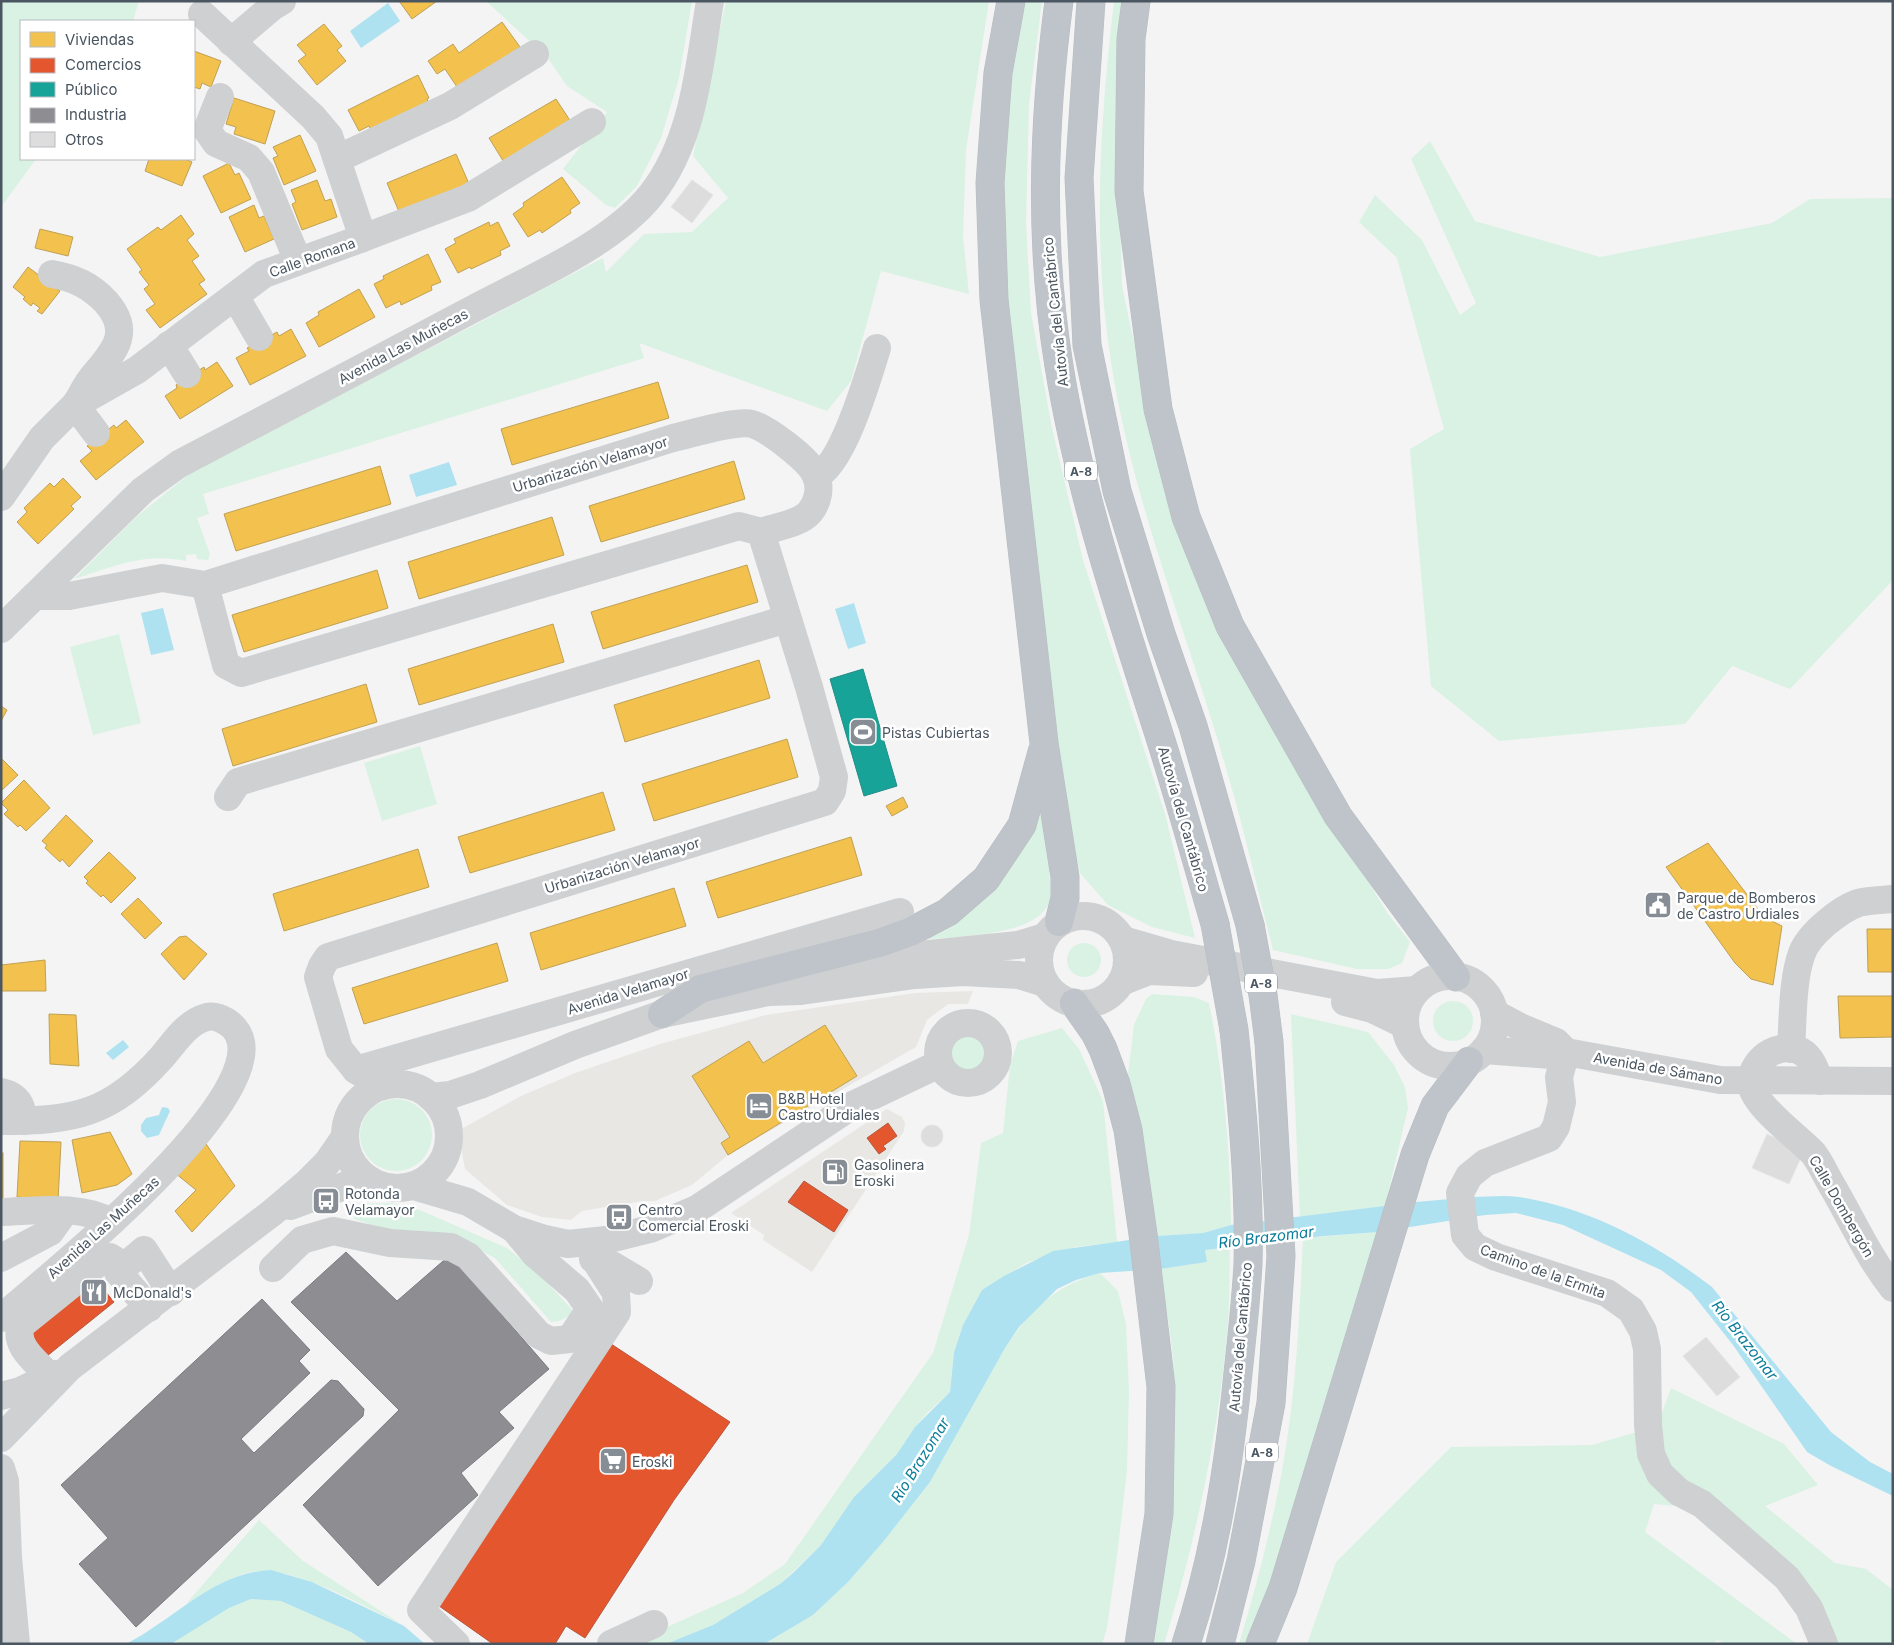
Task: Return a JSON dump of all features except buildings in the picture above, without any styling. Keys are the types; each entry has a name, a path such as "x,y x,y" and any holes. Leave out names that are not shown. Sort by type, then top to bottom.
{"highway":[{"path":"1011,1 998,73 990,183 994,300 1044,743 1065,877 1065,898 1052,930"},
{"name":"Autovía del Cantábrico","path":"1059,1 1046,126 1044,194 1048,269 1059,366 1080,465 1108,574 1167,759 1215,924 1234,1030 1241,1096 1248,1263 1240,1354 1225,1481 1212,1548 1186,1644"},
{"name":"Autovía del Cantábrico","path":"1091,1 1079,178 1087,344 1117,491 1161,634 1193,726 1250,925 1263,995 1269,1042 1281,1256 1271,1402 1241,1561 1220,1644"},
{"path":"1136,1 1131,39 1129,191 1158,409 1186,517 1230,626 1338,816 1456,976"},
{"path":"662,1014 700,989 878,943 910,932 948,912 986,879 1022,825 1044,743"},
{"path":"1074,1003 1095,1033 1116,1084 1128,1130 1143,1234 1161,1387 1159,1504 1138,1644"},
{"path":"1260,1644 1283,1588 1415,1155 1435,1106 1476,1056"}],"street":[{"path":"231,42 264,13 282,1"},
{"name":"Avenida Las Muñecas","path":"5,615 35,596 143,490 179,464 568,259 631,217 652,194 678,147 690,116 710,1"},
{"name":"Calle Romana","path":"1,497 42,438 75,405 137,370 264,274 363,238 329,136 313,117 202,14"},
{"path":"337,159 450,106 535,54"},
{"path":"220,97 207,130 216,143 249,158 261,172 298,261"},
{"path":"363,238 468,198 592,122"},
{"path":"52,274 73,278 95,290 114,311 119,327 118,341 109,359 90,380 75,405 96,433"},
{"path":"235,296 259,337"},
{"path":"169,345 187,374"},
{"path":"205,585 226,665 242,673 739,526 761,532 792,522 809,513 819,495 816,476 825,472 840,446 858,408 878,348"},
{"name":"Urbanización Velamayor","path":"35,596 69,596 162,578 205,585 674,438 728,426 751,424 775,436 798,455 816,476"},
{"name":"Urbanización Velamayor","path":"352,1110 340,1063 339,1049 318,978 322,966 328,957 825,802 832,791 834,777 809,687 761,532"},
{"path":"228,797 238,782 787,618"},
{"path":"1791,1049 1797,980 1802,952 1820,930 1843,911 1860,902 1893,899"},
{"name":"Avenida Velamayor","path":"356,1070 900,912"},
{"path":"768,992 795,975 889,958 1018,945 1082,915 1106,922 1123,940 1171,954 1378,993 1417,990"},
{"path":"1045,983 1039,960 1052,930"},
{"path":"431,1097 450,1094 480,1084 575,1045 662,1014 768,992 801,991 916,975 963,972 1019,975 1045,983 1062,999 1074,1003 1087,1004 1101,1000 1112,993 1121,982 1127,962 1123,940"},
{"path":"1121,982 1149,971 1191,973 1356,1004 1372,1008 1405,1025"},
{"path":"1441,976 1456,976 1468,980 1480,988 1489,999 1494,1013 1494,1026 1491,1039 1476,1056 1445,1065 1422,1056 1408,1037 1405,1025 1410,1000 1417,990 1441,976"},
{"name":"Avenida de Sámano","path":"1494,1013 1520,1027 1556,1042 1566,1052"},
{"name":"Avenida Las Muñecas","path":"1,1318 130,1206 170,1163 226,1093 241,1061 241,1050 236,1030 231,1024 214,1017 209,1016 199,1020 190,1026 130,1088 102,1107 72,1117 13,1121"},
{"name":"Urbanización Velamayor","path":"339,1049 356,1070 383,1086"},
{"path":"1751,1082 1758,1063 1767,1054 1776,1050 1791,1049 1805,1054 1813,1065 1820,1081"},
{"name":"Avenida de Sámano","path":"1476,1056 1566,1052 1686,1075 1751,1082 1893,1081"},
{"name":"Camino de la Ermita","path":"1566,1052 1559,1077 1562,1102 1556,1127 1549,1138 1485,1163 1469,1176 1460,1194 1465,1235 1475,1246 1496,1257 1607,1293 1631,1310 1642,1331 1647,1349 1648,1425 1651,1454 1660,1474 1679,1492 1702,1504 1788,1578 1809,1608 1824,1644"},
{"path":"568,1244 606,1240 634,1234 698,1209 853,1105 939,1064"},
{"name":"Calle Dombergón","path":"1751,1082 1754,1094 1764,1108 1814,1154 1873,1261 1893,1288"},
{"path":"448,1125 461,1104 480,1084"},
{"path":"414,1186 424,1181 441,1165 448,1146 448,1125 444,1115 431,1097 408,1086 383,1086 370,1092 352,1110 346,1123 345,1137 348,1154 356,1169 370,1180 391,1188 414,1186 468,1202 514,1229 568,1244 595,1260 612,1265 639,1281"},
{"path":"1,1092 10,1094 21,1104 13,1121"},
{"path":"1,1396 20,1391 60,1372 149,1308 273,1212 327,1163 345,1137"},
{"path":"441,1165 468,1202"},
{"path":"273,1212 323,1193 370,1180"},
{"path":"1,1258 50,1232 65,1211"},
{"path":"1,1212 80,1211 101,1216 111,1222"},
{"path":"273,1268 302,1240 333,1231 390,1243 452,1247 468,1256 539,1336 551,1341 570,1339 590,1309 577,1290 535,1254 514,1229"},
{"path":"568,1244 577,1290"},
{"path":"149,1308 118,1272 144,1250 170,1292"},
{"path":"60,1372 20,1343 18,1334 21,1325 103,1259 110,1257 124,1266"},
{"path":"456,1644 421,1610 617,1312 616,1293 595,1260"},
{"path":"1,1438 60,1372"},
{"path":"1,1468 5,1481 5,1548 16,1644"},
{"path":"611,1644 654,1624"}],"shaded area":[{"path":"973,991 968,1004 948,1004 927,1020 916,1047 728,1155 692,1185 655,1201 643,1201 582,1211 571,1220 542,1217 507,1205 465,1169 461,1147 463,1128 521,1096 575,1073 660,1044 766,1015 915,993"},
{"name":"Gasolinera Eroski","path":"887,1109 902,1117 905,1123 904,1131 812,1272 763,1240 764,1235 731,1213"}],"green space":[{"path":"1,1 139,1 133,20 20,20 20,160 35,160 1,207"},
{"path":"486,1 692,1 679,78 661,138 637,186 615,208 606,205 563,169 607,112 567,86 547,57"},
{"path":"726,1 989,1 966,150 963,237 969,294 881,271 851,381 827,411 639,343 644,358 203,494 209,514 197,518 210,554 208,560 197,559 196,554 186,555 186,561 156,558 129,562 74,579 135,518 189,474 603,258 606,272 644,234 692,232 728,198 693,156"},
{"path":"1020,1 1042,1 1029,104 1026,223 1031,313 1052,428 1083,560 1165,814 1195,938 1152,927 1108,905 1080,873 1060,791 1039,623 999,208 1007,102"},
{"path":"1114,1 1129,1 1118,144 1122,286 1157,452 1355,860 1388,914 1410,942 1402,963 1388,969 1357,969 1273,950 1246,841 1213,723 1147,519 1121,415 1111,362 1101,272 1100,182 1102,136"},
{"path":"1430,141 1475,221 1600,257 1772,223 1810,199 1893,198 1893,580 1790,689 1732,666 1685,724 1499,741 1431,686 1410,449 1444,429 1397,258 1359,222 1375,195 1422,240 1460,315 1476,303 1411,159"},
{"path":"119,634 141,723 93,735 70,647"},
{"path":"420,746 437,804 382,821 364,763"},
{"path":"1042,798 1055,871 1049,872 1051,895 1049,903 1040,914 1027,923 1010,929 970,936 917,940"},
{"path":"1084,943 1091,944 1096,948 1100,953 1100,967 1096,972 1091,976 1084,977 1077,976 1072,972 1068,967 1067,960 1068,953 1072,948 1077,944"},
{"path":"1152,994 1194,997 1209,1003 1219,1058 1225,1114 1231,1225 1203,1233 1157,1236 1128,1074 1134,1025 1146,999"},
{"path":"1453,1001 1467,1007 1473,1021 1467,1035 1453,1041 1439,1035 1433,1021 1439,1007"},
{"path":"1291,1014 1368,1032 1394,1065 1405,1087 1408,1108 1385,1206 1300,1217"},
{"path":"1062,1028 1079,1049 1103,1101 1117,1242 1076,1247 1028,1262 982,1290 963,1325 954,1351 950,1392 928,1412 915,1427 897,1454 854,1497 821,1545 780,1584 713,1625 666,1644 629,1644 743,1593 785,1564 933,1353 969,1235 981,1143 1003,1133 1010,1066 1018,1041"},
{"path":"968,1035 981,1041 987,1054 981,1067 968,1073 955,1067 949,1054 955,1041"},
{"path":"403,1099 422,1109 430,1121 432,1135 430,1149 422,1161 410,1169 389,1171 370,1161 362,1149 360,1128 370,1109 382,1101"},
{"path":"392,1203 415,1208 507,1248 539,1274 575,1313 559,1321 551,1322 495,1258 461,1241 403,1235 354,1219 354,1204"},
{"path":"1379,1232 1253,1644 1239,1644 1267,1542 1287,1440 1296,1365 1303,1238"},
{"path":"1230,1247 1229,1314 1224,1364 1205,1485 1176,1605 1164,1644 1149,1644 1161,1577 1169,1510 1175,1409 1173,1362 1160,1269 1207,1262 1205,1250"},
{"path":"1100,1273 1118,1291 1126,1324 1129,1392 1127,1470 1107,1628 1102,1644 764,1644 813,1615 848,1582 883,1542 930,1482 1005,1348 1024,1322 1057,1292 1084,1278"},
{"path":"1671,1388 1784,1444 1818,1485 1765,1506 1835,1563 1866,1569 1893,1590 1893,1644 1834,1644 1721,1510 1654,1504 1645,1532 1797,1644 1724,1644 1718,1640 1711,1644 1307,1644 1336,1562 1451,1447 1592,1445 1657,1426"},
{"path":"259,1520 303,1561 404,1626 329,1589 287,1574 268,1571 251,1572 234,1577 186,1604"},
{"path":"251,1599 281,1601 351,1632 369,1644 180,1644 175,1641 229,1608"}],"water":[{"path":"388,3 400,21 361,48 350,31"},
{"path":"449,462 457,485 416,497 409,475"},
{"path":"854,603 866,643 848,649 835,609"},
{"path":"163,608 174,650 151,655 141,613"},
{"path":"123,1040 129,1047 113,1060 106,1053"},
{"path":"162,1107 168,1108 170,1111 159,1135 147,1138 141,1131 141,1125 146,1118 159,1115"},
{"name":"Río Brazomar","path":"1473,1197 1519,1197 1571,1210 1621,1230 1691,1271 1712,1287 1831,1432 1870,1462 1893,1474 1893,1496 1831,1466 1807,1452 1733,1345 1691,1292 1661,1270 1563,1225 1516,1213 1485,1215 1379,1232 1324,1236 1205,1250 1207,1262 1160,1269 1100,1273 1076,1280 1057,1289 1019,1327 1005,1348 930,1482 883,1542 848,1582 813,1615 764,1644 666,1644 713,1625 780,1584 821,1545 854,1497 897,1454 915,1427 950,1392 954,1352 963,1325 982,1290 1004,1276 1053,1251 1157,1236 1203,1233 1231,1225 1416,1202"},
{"path":"271,1570 312,1582 404,1626 425,1644 369,1644 351,1632 281,1601 251,1599 229,1608 171,1644 126,1644 213,1588 231,1579 250,1573"}],"place":[{"name":"Pistas Cubiertas","path":"863,732"},
{"name":"Parque de Bomberos de Castro Urdiales","path":"1658,905"},
{"name":"B&B Hotel Castro Urdiales","path":"759,1106"},
{"name":"Gasolinera Eroski","path":"835,1172"},
{"name":"Rotonda Velamayor","path":"326,1201"},
{"name":"Centro Comercial Eroski","path":"619,1217"},
{"name":"McDonald's","path":"94,1292"},
{"name":"Eroski","path":"613,1461"}]}
